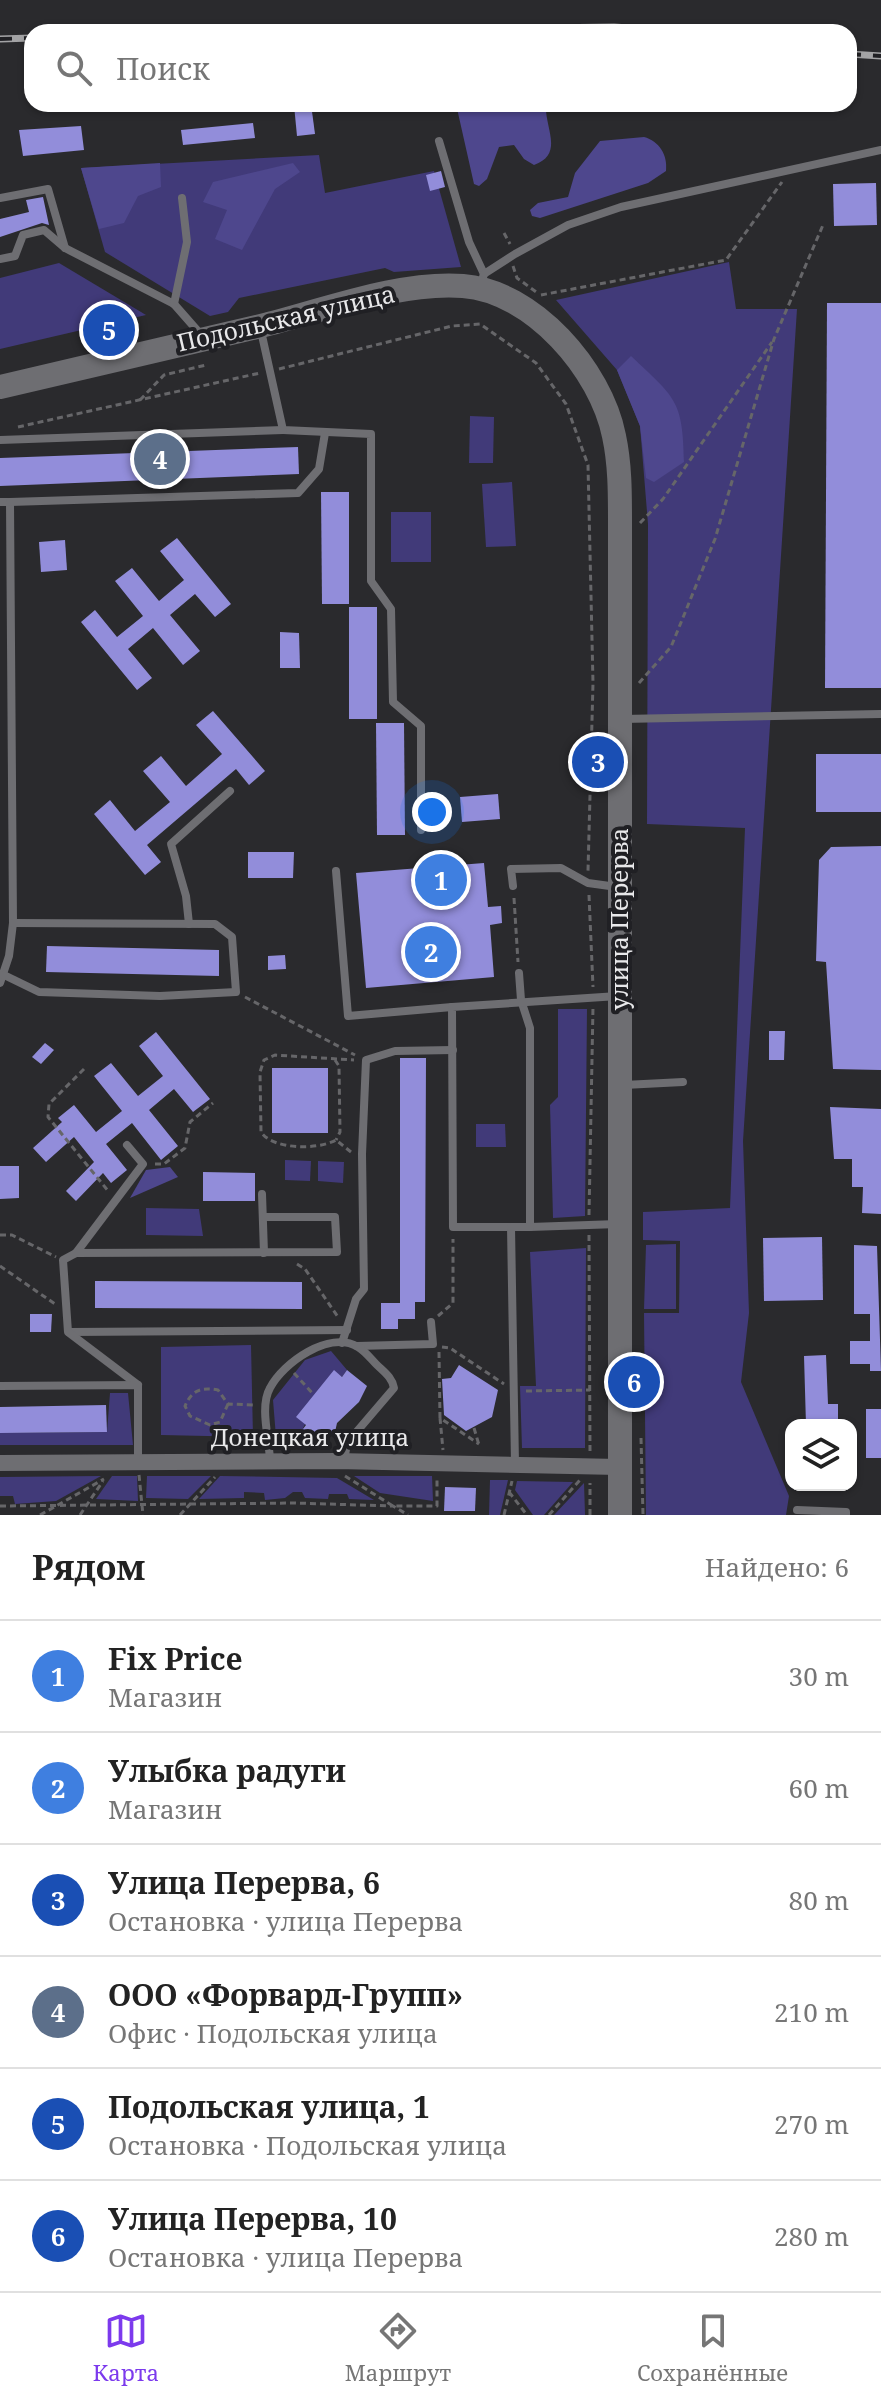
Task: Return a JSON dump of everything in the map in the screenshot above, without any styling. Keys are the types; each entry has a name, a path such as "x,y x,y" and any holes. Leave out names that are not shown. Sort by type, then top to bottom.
{"street":[{"name":"Подольская улица","path":"0,387 413,290 482,281 537,318 559,341"},
{"name":"улица Перерва","path":"559,341 582,367 604,403 614,434 620,472 620,1515"},
{"name":"Донецкая улица","path":"0,1463 340,1461 619,1467"}],"lane":[{"path":"439,141 482,281 568,225 621,207 789,173 881,150"},
{"path":"0,198 48,189 65,248"},
{"path":"174,304 187,242 182,198"},
{"path":"0,259 15,256 23,235 44,230 65,248 174,304 204,338"},
{"path":"260,326 283,430"},
{"path":"0,440 283,430 371,434 371,581 391,609 393,702 421,726 421,830"},
{"path":"0,502 298,493 319,469 325,433"},
{"path":"10,502 5,566 13,923 2,979 39,992 160,996 236,992 232,937 215,924 13,923"},
{"path":"620,719 881,714"},
{"path":"189,924 186,896 171,844 230,791"},
{"path":"513,886 511,869 561,868 588,883 621,888"},
{"path":"336,871 348,1016 521,1000 619,995"},
{"path":"519,973 521,1000 530,1028 530,1227"},
{"path":"452,1007 453,1227 619,1224"},
{"path":"342,1343 356,1299 364,1289 362,1154 366,1060 395,1051 453,1050"},
{"path":"620,1085 683,1082"},
{"path":"127,1145 143,1164 76,1253 63,1260 65,1311 68,1332 138,1385"},
{"path":"262,1194 264,1253"},
{"path":"76,1253 337,1252 335,1217 263,1217"},
{"path":"511,1227 515,1465"},
{"path":"270,1463 266,1406 269,1389 289,1367 316,1347 342,1343 357,1346 436,1346 431,1322"},
{"path":"68,1332 347,1330"},
{"path":"340,1461 347,1443 394,1388 396,1379 357,1346"},
{"path":"0,1386 138,1385"},
{"path":"138,1385 138,1462"},
{"path":"797,1510 846,1512 846,1515"}],"path":[{"path":"540,295 726,260 789,173"},
{"path":"639,683 671,647 715,539 774,339 823,225"},
{"path":"16,427 270,371 452,326 480,324 536,363 566,404 588,465 593,683 588,883 593,998 589,1226 590,1467"},
{"path":"640,523 663,499 774,339"},
{"path":"140,400 164,375 206,365"},
{"path":"513,886 519,973"},
{"path":"236,992 366,1060"},
{"path":"335,1060 339,1066 340,1132 336,1140 327,1145 275,1144 266,1140 261,1132 260,1072 264,1060 275,1055 366,1060"},
{"path":"84,1069 49,1104 48,1117 117,1201"},
{"path":"143,1164 164,1164 185,1148 190,1122 213,1103"},
{"path":"336,1140 354,1154 362,1154"},
{"path":"431,1322 453,1303 453,1227"},
{"path":"0,1235 12,1235 63,1260"},
{"path":"280,1253 305,1269 347,1330"},
{"path":"0,1266 65,1311"},
{"path":"443,1451 436,1346 450,1348 504,1384"},
{"path":"289,1367 314,1395"},
{"path":"203,1387 218,1390 228,1404 220,1422 210,1425 190,1416 185,1406 190,1394 203,1387"},
{"path":"514,1391 590,1390"},
{"path":"228,1404 266,1406"},
{"path":"440,1418 479,1444"},
{"path":"474,1428 482,1452"},
{"path":"340,1461 345,1476 408,1515"},
{"path":"80,1515 115,1462"},
{"path":"138,1462 143,1515"},
{"path":"180,1515 229,1462"},
{"path":"504,1515 515,1465"},
{"path":"0,1506 141,1502 437,1506 437,1477 452,1477"},
{"path":"549,1515 581,1478 590,1478 590,1515"},
{"path":"40,1515 104,1479"},
{"path":"509,1492 527,1515"}],"shaded area":[{"path":"458,112 546,112 551,147 543,160 534,165 524,159 514,145 499,147 487,179 479,186 474,184"},
{"path":"644,137 661,150 666,160 666,171 648,183 540,218 532,216 530,210 538,203 568,197 575,173 600,141"},
{"path":"319,155 325,193 434,171 461,267 394,272 385,268 239,298 228,312 210,316 105,252 81,168"},
{"path":"160,163 161,187 138,196 124,223 99,229 81,168"},
{"path":"293,163 300,172 275,189 242,250 215,239 227,210 203,202 213,182"},
{"path":"729,262 736,309 797,309 743,1141 749,1313 741,1382 789,1496 786,1515 646,1515 644,1313 679,1313 680,1241 643,1240 643,1212 730,1208 745,828 647,824 648,524 640,426 617,370 556,300"},
{"path":"59,263 146,315 0,349 0,278"},
{"path":"631,356 667,391 674,401 681,425 684,462 654,482 646,478 640,426 617,370"},
{"path":"470,416 494,417 493,463 469,463"},
{"path":"512,482 516,546 486,547 482,484"},
{"path":"391,512 431,512 431,562 391,562"},
{"path":"558,1009 587,1009 585,1216 553,1218 550,1105 558,1097"},
{"path":"476,1124 505,1124 506,1147 476,1147"},
{"path":"285,1160 311,1161 310,1181 285,1180"},
{"path":"318,1161 344,1162 343,1183 318,1181"},
{"path":"170,1167 178,1177 130,1198 146,1170"},
{"path":"146,1208 199,1209 203,1236 146,1235"},
{"path":"676,1244 676,1309 644,1309 646,1245"},
{"path":"586,1248 585,1448 522,1448 520,1386 536,1386 530,1252"},
{"path":"251,1345 253,1437 161,1435 161,1347"},
{"path":"331,1351 347,1370 342,1377 334,1371 303,1428 321,1443 281,1443 276,1437 273,1400 305,1360"},
{"path":"110,1393 128,1393 133,1445 0,1445 0,1433 107,1432"},
{"path":"101,1476 56,1501 15,1504 13,1496 0,1496 0,1477"},
{"path":"112,1476 137,1476 138,1501 96,1499"},
{"path":"147,1476 211,1476 188,1499 146,1498"},
{"path":"220,1476 337,1478 374,1500 349,1499 347,1494 329,1494 328,1499 305,1498 302,1492 265,1500 264,1493 244,1492 244,1498 199,1499"},
{"path":"354,1476 432,1476 433,1501 380,1493"},
{"path":"490,1480 508,1480 500,1515 489,1515"},
{"path":"517,1481 573,1482 544,1515 533,1515 515,1490"},
{"path":"584,1483 585,1515 554,1515"}],"building":[{"path":"295,112 312,112 315,134 297,136"},
{"path":"253,123 255,138 183,145 181,130"},
{"path":"81,126 84,150 23,156 19,130"},
{"path":"441,171 445,187 430,191 426,175"},
{"path":"876,183 877,225 834,226 833,184"},
{"path":"43,197 49,225 42,223 0,237 0,219 29,212 26,200"},
{"path":"827,303 881,303 881,688 825,688"},
{"path":"298,447 299,474 0,486 0,458"},
{"path":"321,492 349,492 349,604 322,604"},
{"path":"177,538 231,604 215,617 195,594 170,615 200,651 183,665 153,628 128,649 152,678 137,690 81,622 95,610 117,637 143,616 115,581 132,568 159,601 184,580 160,551"},
{"path":"65,540 67,570 41,572 39,542"},
{"path":"349,607 377,607 377,719 349,719"},
{"path":"280,632 299,633 300,668 280,668"},
{"path":"213,711 265,771 249,785 236,769 147,845 161,862 145,875 94,814 110,800 135,831 170,802 143,771 161,756 186,786 222,754 196,725"},
{"path":"376,723 404,723 405,835 377,835"},
{"path":"816,754 881,754 881,812 816,812"},
{"path":"498,794 500,819 462,822 460,797"},
{"path":"881,846 881,1070 833,1069 826,962 816,961 819,860 831,847"},
{"path":"248,852 294,852 293,878 248,878"},
{"path":"484,863 488,907 501,906 502,923 490,925 494,977 366,988 356,873"},
{"path":"47,946 219,950 219,976 46,972"},
{"path":"285,955 286,969 268,970 268,956"},
{"path":"769,1031 785,1031 784,1060 769,1060"},
{"path":"156,1032 210,1099 193,1112 174,1089 149,1110 178,1146 161,1160 132,1123 106,1144 127,1170 111,1183 103,1173 76,1201 66,1191 94,1162 74,1137 46,1162 33,1148 62,1122 58,1118 74,1105 96,1132 122,1111 94,1076 111,1063 138,1096 163,1076 139,1046"},
{"path":"45,1043 54,1050 41,1064 32,1057"},
{"path":"400,1058 426,1058 425,1302 415,1302 415,1319 398,1319 398,1329 381,1329 381,1303 400,1303"},
{"path":"272,1068 328,1068 328,1133 272,1133"},
{"path":"830,1107 881,1109 881,1214 862,1213 863,1187 852,1187 852,1159 834,1159"},
{"path":"0,1166 19,1166 19,1198 0,1199"},
{"path":"203,1172 255,1173 255,1201 203,1201"},
{"path":"822,1237 823,1300 764,1301 763,1238"},
{"path":"854,1245 877,1246 881,1371 870,1371 870,1364 850,1364 850,1341 870,1341 870,1314 854,1314"},
{"path":"95,1281 302,1282 302,1309 95,1308"},
{"path":"30,1314 52,1314 51,1332 30,1332"},
{"path":"826,1355 828,1404 838,1404 838,1419 806,1419 804,1356"},
{"path":"459,1365 498,1390 492,1417 466,1431 444,1415 442,1379 451,1378"},
{"path":"334,1370 342,1377 347,1370 367,1386 359,1402 337,1423 335,1432 321,1443 303,1429 306,1425 296,1417"},
{"path":"106,1405 107,1432 0,1433 0,1407"},
{"path":"866,1409 881,1409 881,1458 866,1458"},
{"path":"445,1487 476,1488 475,1511 444,1511"}],"railway":[{"path":"0,39 24,38"},
{"path":"857,54 881,56"}],"place":[{"name":"Подольская улица, 1","path":"109,330"},
{"name":"ООО «Форвард-Групп»","path":"160,459"},
{"name":"Улица Перерва, 6","path":"598,762"},
{"name":"Fix Price","path":"441,880"},
{"name":"Улыбка радуги","path":"431,952"},
{"name":"Улица Перерва, 10","path":"634,1382"}]}
